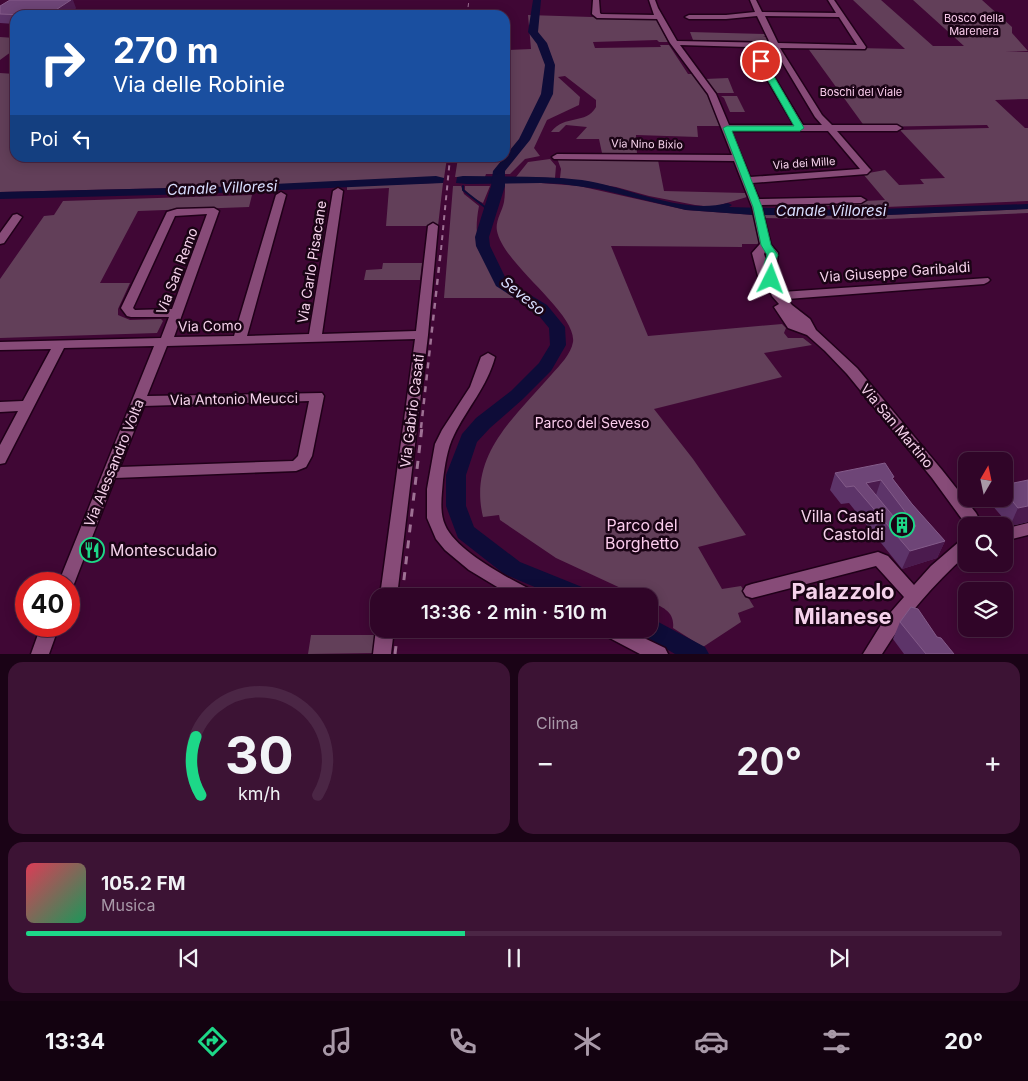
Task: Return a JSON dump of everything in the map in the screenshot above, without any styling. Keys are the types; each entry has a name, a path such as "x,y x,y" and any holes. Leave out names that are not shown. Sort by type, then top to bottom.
{"street":[{"path":"596,0 596,14 604,16 658,17"},
{"name":"Via San Martino","path":"652,0 658,17 674,43 710,90 727,128 758,208 766,245 772,255 769,264 770,272 778,296 788,308 806,322 811,332"},
{"path":"753,0 775,45 819,117 831,129"},
{"path":"674,43 862,47 831,0"},
{"path":"689,17 726,17 760,14 841,15"},
{"path":"751,44 800,128"},
{"path":"727,128 897,128"},
{"name":"Via dei Mille","path":"746,180 864,172 866,167 831,129"},
{"name":"Via Nino Bixio","path":"557,157 738,158"},
{"name":"Via Carlo Pisacane","path":"315,338 338,191"},
{"path":"239,340 280,195"},
{"path":"758,208 861,200"},
{"name":"Via San Remo","path":"164,342 176,313 214,211 177,212 171,214 127,308 131,313 137,314 176,313"},
{"path":"0,241 17,218"},
{"name":"Via Gabrio Casati","path":"390,588 422,335 433,226"},
{"name":"Via San Martino","path":"766,245 758,254 770,294 792,326 811,332 830,348 852,371 941,478 970,517"},
{"name":"Via Giuseppe Garibaldi","path":"778,296 984,280"},
{"name":"Via Como","path":"0,346 422,335"},
{"name":"Via Alessandro Volta","path":"71,572 164,342"},
{"path":"0,458 59,344"},
{"path":"488,357 480,383 452,424 441,448 434,498 434,514 441,534 453,548 511,588"},
{"name":"Via Antonio Meucci","path":"110,473 293,467 299,464 305,456 317,396 140,401"},
{"path":"0,406 26,406"},
{"path":"1013,533 1028,529"},
{"path":"872,654 890,625 914,605 937,571 958,553"},
{"path":"752,591 878,559 882,561 914,605"},
{"path":"40,654 46,637"},
{"path":"382,654 384,638"},
{"path":"626,638 659,654"}],"green space":[{"path":"853,0 881,0 933,46 964,46 913,0 982,0 1012,27 1012,33 1028,51 1005,51 1028,52 1028,99 995,100 1025,128 1028,128 1028,201 886,207 780,205 885,200 863,174 885,170 899,185 924,184 920,179 945,178 900,130 989,128 987,125 865,127 807,47 905,49"},
{"path":"528,15 656,19 668,42 659,42 657,40 593,42 595,48 661,47 660,45 669,45 688,74 693,74 707,91 722,126 697,126 698,137 636,135 637,154 602,153 599,139 576,139 587,127 566,125 559,132 551,132 563,123 587,116 596,107 596,100 565,76 558,77 580,97 579,105 547,120 534,148 540,156 525,159 510,174 486,174 485,177 455,177 457,162 510,162 510,50 531,49"},
{"path":"690,32 765,34 766,36 763,36 769,41 693,40"},
{"path":"0,37 10,38 10,53 0,60"},
{"path":"0,73 10,74 10,162 446,162 444,178 216,187 0,192"},
{"path":"728,78 734,93 717,93 705,79"},
{"path":"721,96 737,96 745,112 730,112 724,98"},
{"path":"557,158 658,160 664,191 745,193 747,197 713,207 649,196 616,187 560,178 561,169"},
{"path":"550,159 556,166 555,178 516,177 528,162"},
{"path":"443,183 438,226 386,226 389,188 347,190 347,186"},
{"name":"Parco del Seveso","path":"505,183 579,186 686,210 754,215 761,242 757,244 742,244 742,247 611,246 648,336 782,324 786,328 784,333 788,338 803,338 812,345 764,353 782,377 654,409 693,459 746,535 698,547 722,589 741,586 754,607 738,613 741,622 703,647 673,628 670,614 658,606 658,588 621,588 556,558 500,520 499,515 483,517 480,495 482,474 488,455 510,422 565,359 573,342 571,330 564,317 502,244 497,227 505,195"},
{"path":"453,186 461,186 464,194 479,206 477,234 482,257 495,278 514,298 444,298"},
{"path":"465,186 490,186 483,203 473,198 465,190"},
{"path":"252,195 249,207 138,211 100,283 130,283 118,309 118,315 130,320 161,319 163,321 157,333 0,338 0,279 44,216 54,215 63,201"},
{"path":"1028,209 1028,213 864,220 763,218 762,214 863,216"},
{"path":"383,263 422,263 420,280 364,280 366,270 382,269"},
{"path":"311,635 370,635 370,638 379,638 377,653 308,654"}],"water":[{"name":"Canale Villoresi","path":"436,176 444,178 443,183 194,194 0,199 0,192 216,187"},
{"path":"457,177 567,178 600,183 655,199 692,205 710,206 728,203 732,205 729,207 849,210 1028,204 1028,209 863,216 754,215 686,210 598,189 562,184 456,183"}],"building":[{"path":"10,0 71,0 56,10 10,10 10,14 0,14 0,6"},
{"path":"885,463 894,477 892,478 912,504 945,541 910,551 854,486 846,487 835,473","holes":["881,480 916,526 907,533 866,483"]},
{"path":"1028,480 1028,506 1018,508 1013,502 1013,483"},
{"path":"911,607 918,609 937,637 941,638 954,654 926,654 900,622"}],"waterway":[{"name":"Seveso","path":"510,157 524,140 547,94 550,65 542,43 533,32 537,0"},
{"name":"Seveso","path":"506,162 499,171 498,186 482,237 483,246 501,283 541,308 557,327 558,345 545,367 517,395 483,423 469,439 456,475 456,506 465,532 512,568 560,588"},
{"path":"463,186 463,190 490,211"},
{"name":"Seveso","path":"658,632 697,654"}],"railway":[{"path":"468,10 469,0"},
{"path":"441,250 450,162"},
{"path":"421,428 441,249"},
{"path":"403,588 422,427"},
{"path":"395,654 397,638"}],"place":[{"name":"Villa Casati Castoldi","path":"902,525"},
{"name":"Montescudaio","path":"92,550"}],"district":[{"name":"Palazzolo Milanese","path":"843,604"}],"route":[{"path":"761,61 800,128 727,128 757,207 766,245 772,253 769,264 771,279"}],"park label":[{"name":"Bosco della Marenera","path":"974,24"},
{"name":"Boschi del Viale","path":"861,92"},
{"name":"Parco del Borghetto","path":"642,534"}]}
